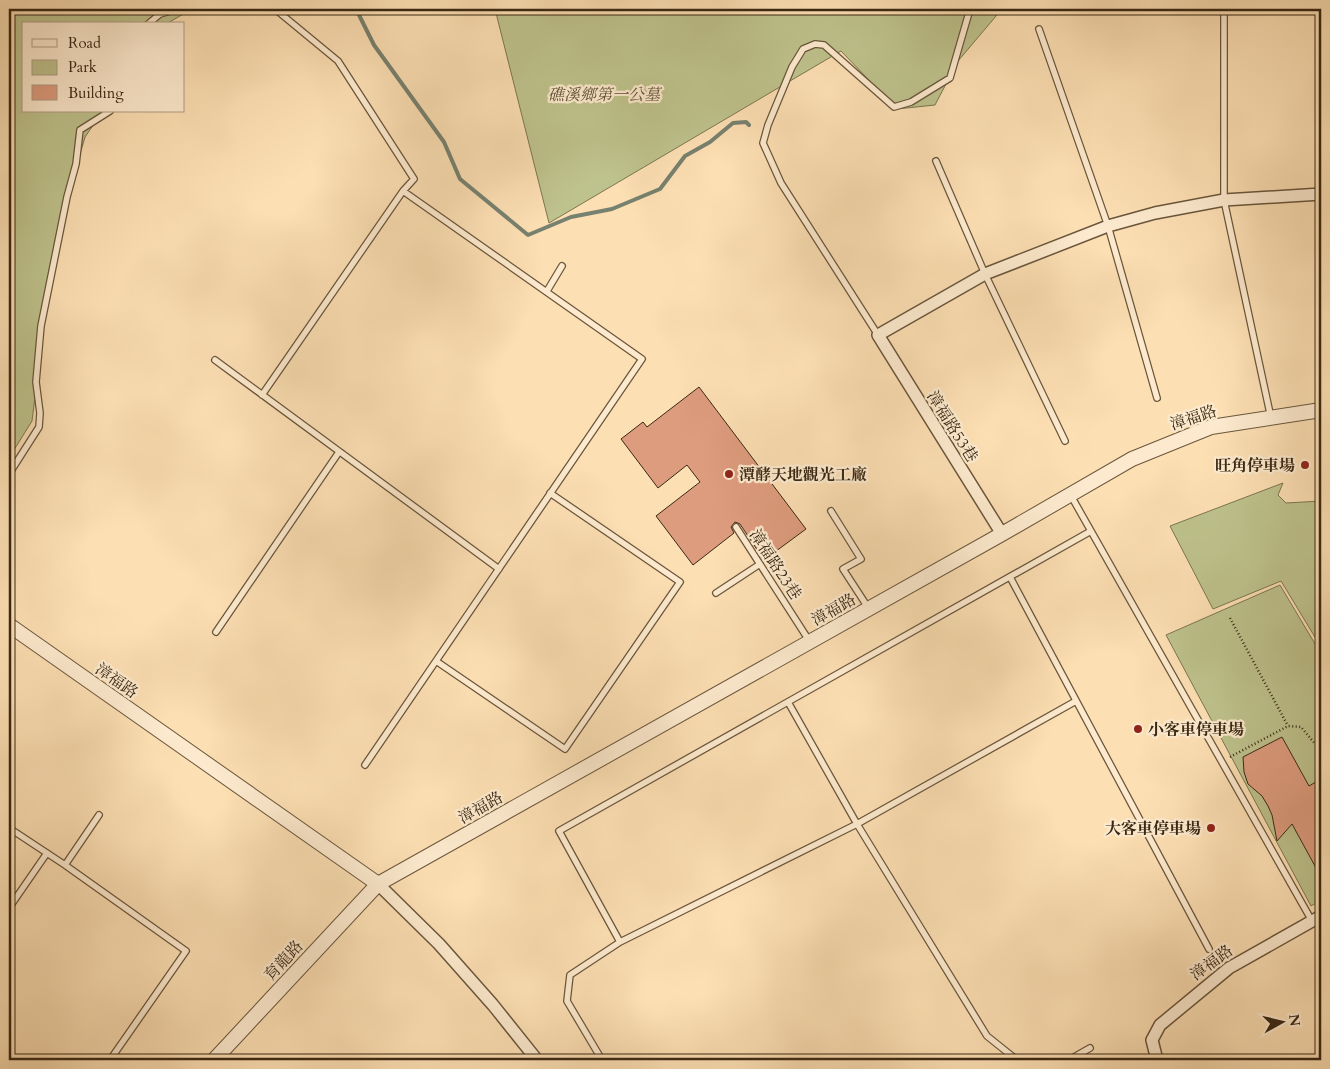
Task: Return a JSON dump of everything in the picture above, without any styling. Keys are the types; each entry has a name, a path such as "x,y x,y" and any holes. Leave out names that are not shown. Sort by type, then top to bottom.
{"street":[{"path":"878,335 985,274 1108,226 1156,213 1224,200 1321,194"},
{"name":"漳福路53巷","path":"878,335 1002,534"},
{"name":"漳福路","path":"378,884 869,609 1132,459 1211,427 1321,410"},
{"name":"漳福路","path":"9,625 378,884 439,944 535,1057"},
{"name":"育龍路","path":"214,1060 378,884"},
{"name":"漳福路","path":"1157,1060 1152,1040 1160,1025 1229,968 1317,918"}],"lane":[{"path":"150,22 160,14 177,9"},
{"path":"262,395 403,191 414,178 338,61 275,9"},
{"path":"878,335 781,183 763,143 768,124 792,68 803,49 815,44 824,45 894,107 911,102 950,78 970,9"},
{"path":"1224,9 1224,200 1271,418"},
{"path":"1039,29 1108,226 1157,398"},
{"path":"9,474 39,427 40,413 36,382 41,326 67,197 76,164 80,130 108,112"},
{"path":"936,161 985,274 1065,441"},
{"path":"365,765 642,359 403,191"},
{"path":"547,291 562,266"},
{"path":"215,360 499,569"},
{"path":"216,632 339,452"},
{"path":"436,661 565,749 680,582 550,493"},
{"path":"1070,494 1222,761 1317,918"},
{"path":"831,511 861,559 843,569 869,609"},
{"name":"漳福路23巷","path":"736,526 810,642"},
{"path":"620,942 560,831 1091,531"},
{"path":"716,593 760,564"},
{"path":"1010,577 1209,949"},
{"path":"788,702 857,824 987,1036 1016,1060"},
{"path":"602,1060 567,1001 570,975 620,942 857,824 1076,702"},
{"path":"65,865 99,815"},
{"path":"9,828 65,865 186,951 110,1060"},
{"path":"9,908 46,853"},
{"path":"1069,1060 1090,1048"},
{"path":"522,1060 535,1057"}],"path":[{"path":"1230,618 1288,726"},
{"path":"1222,761 1288,726 1301,727 1321,751"}],"green space":[{"path":"9,9 192,9 169,22 22,22 22,112 102,112 85,137 54,245 32,421 9,458"},
{"name":"礁溪鄉第一公墓","path":"495,9 1002,9 958,61 935,105 897,109 841,51 549,223"},
{"path":"1283,483 1278,495 1286,503 1321,501 1321,647 1281,581 1213,609 1170,526"},
{"path":"1280,585 1321,654 1321,900 1311,906 1166,635"}],"building":[{"name":"潭酵天地觀光工廠","path":"699,387 806,529 764,560 740,524 735,522 731,527 734,533 693,565 656,516 700,482 687,465 658,488 621,439 643,422 647,427"},
{"path":"1282,737 1309,786 1321,779 1321,877 1292,824 1277,841 1272,815 1268,806 1262,796 1248,784 1244,772 1243,757"}],"waterway":[{"path":"356,9 374,45 444,142 460,179 528,235 571,217 612,209 660,189 685,156 710,142 733,123 746,122 749,125"}],"place":[{"name":"旺角停車場","path":"1305,465"},
{"name":"潭酵天地觀光工廠","path":"729,474"},
{"name":"小客車停車場","path":"1138,729"},
{"name":"大客車停車場","path":"1211,828"}]}
